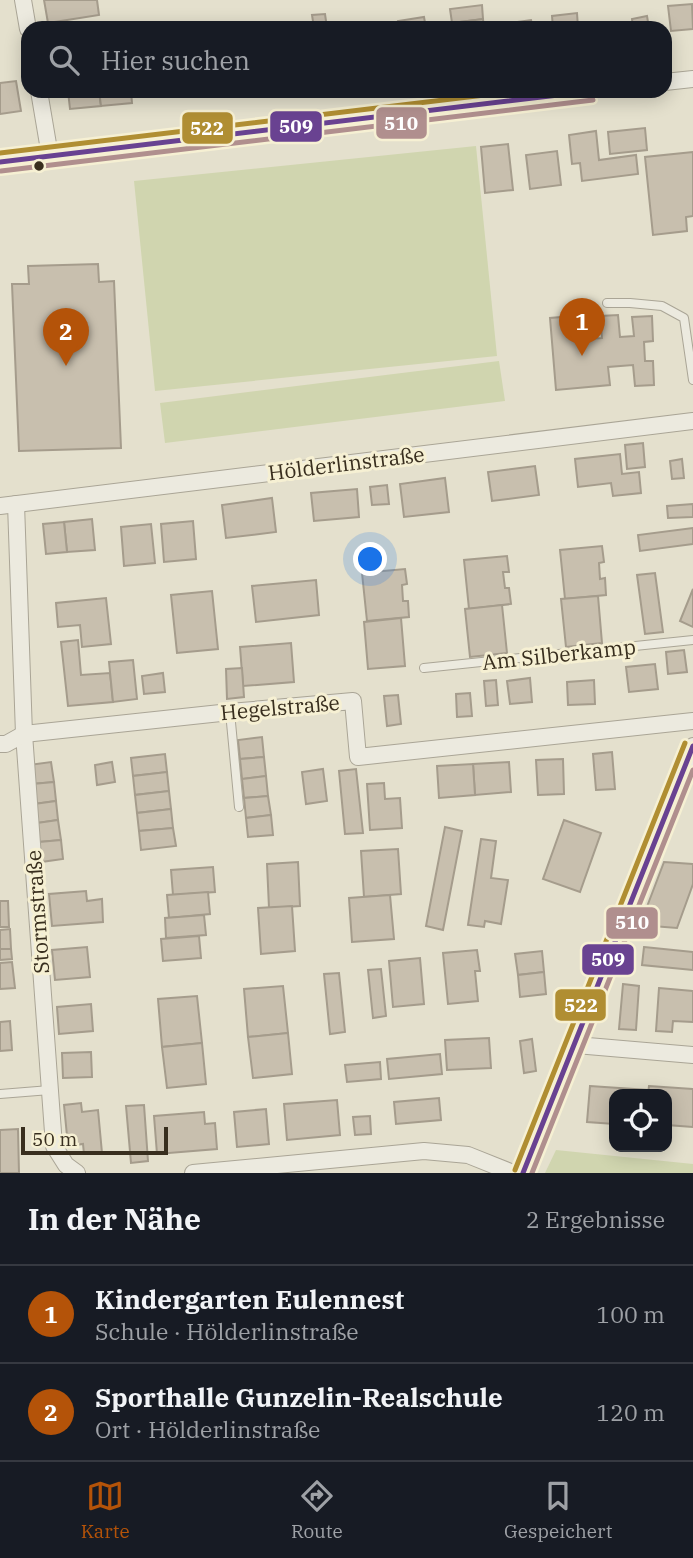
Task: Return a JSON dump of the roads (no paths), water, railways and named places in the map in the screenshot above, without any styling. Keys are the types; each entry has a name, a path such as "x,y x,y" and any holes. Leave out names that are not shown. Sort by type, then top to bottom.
{"street":[{"path":"23,0 27,21"},
{"path":"672,81 693,79"},
{"path":"39,98 50,156"},
{"path":"0,162 534,98"},
{"name":"Hölderlinstraße","path":"8,505 693,421"},
{"path":"8,505 24,734"},
{"name":"Hegelstraße","path":"0,744 6,744 24,734 354,701 358,757 693,721"},
{"name":"Stormstraße","path":"24,734 54,1146 66,1165 77,1173"},
{"path":"523,1173 687,779 693,746"},
{"path":"576,1045 693,1055"},
{"path":"193,1173 424,1151 468,1155 513,1173"}],"lane":[{"path":"607,303 663,306 684,318 693,380"},
{"name":"Am Silberkamp","path":"424,668 693,640"},
{"path":"230,712 239,807"},
{"path":"0,1094 50,1090"}],"place":[{"name":"Kindergarten Eulennest","path":"582,356"},
{"name":"Sporthalle Gunzelin-Realschule","path":"66,366"}]}
